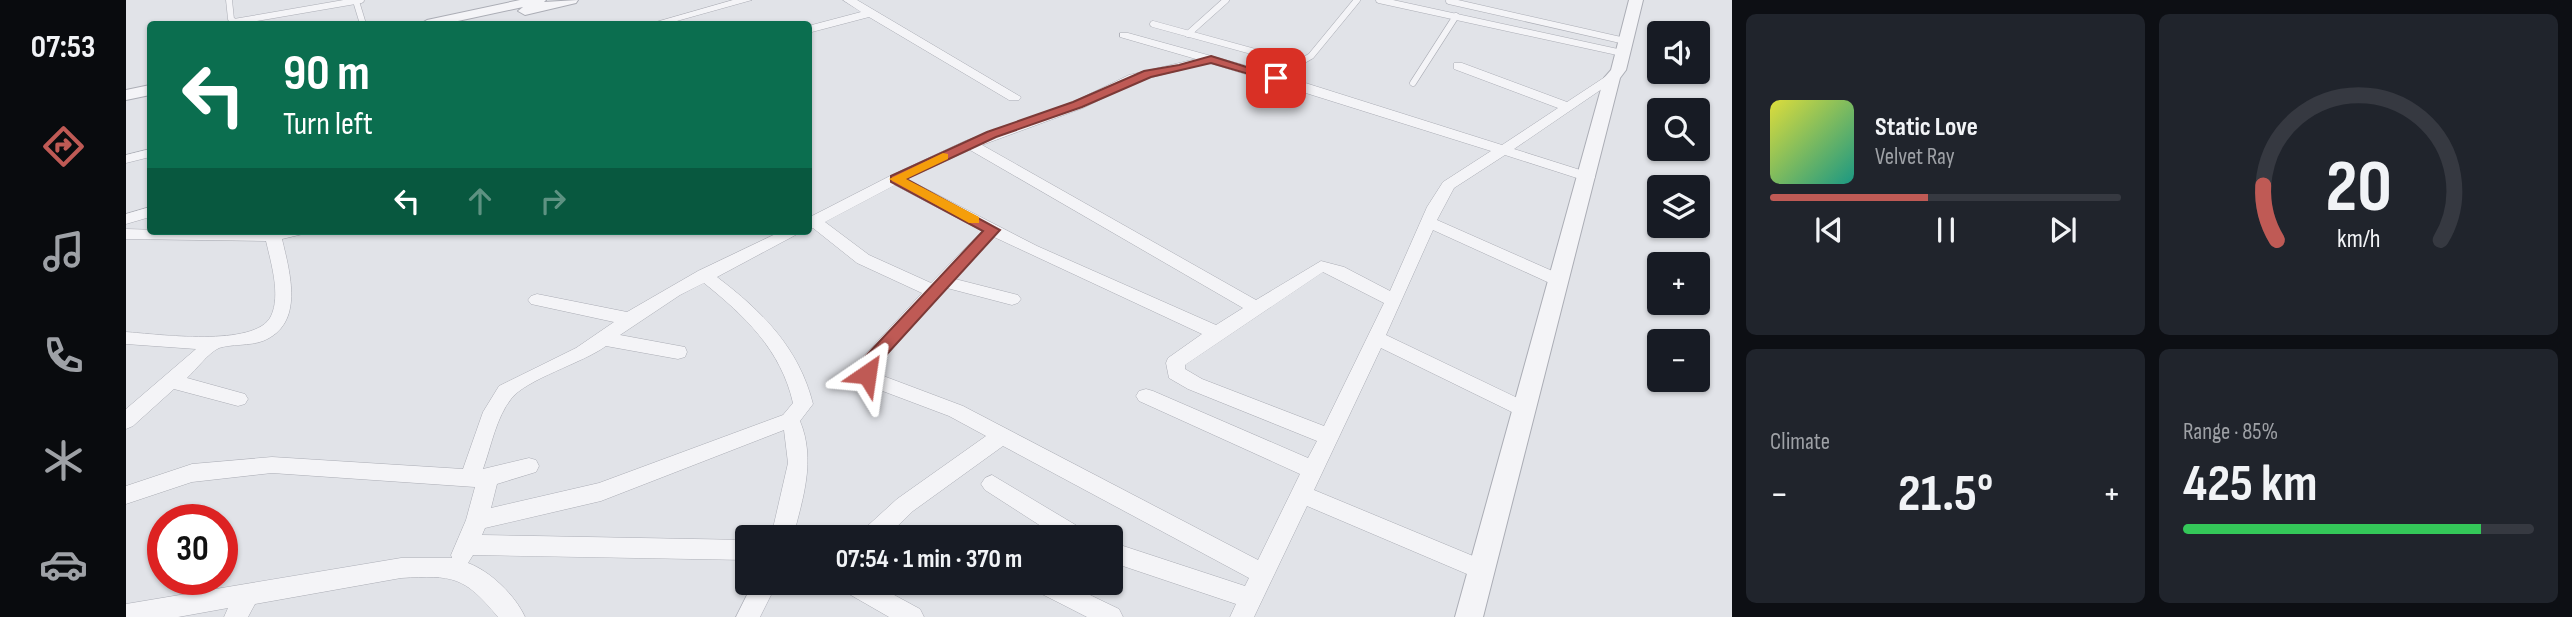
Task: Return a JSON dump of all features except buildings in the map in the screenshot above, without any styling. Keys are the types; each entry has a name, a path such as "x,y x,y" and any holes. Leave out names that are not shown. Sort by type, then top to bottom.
{"street":[{"path":"475,21 571,0"},
{"path":"666,21 746,0"},
{"path":"849,0 1014,97"},
{"path":"1123,557 1246,608 1394,301 1428,222 1448,185 1462,173 1505,149 1612,78 1618,70 1636,0"},
{"path":"443,21 533,1"},
{"path":"812,29 870,13"},
{"path":"1124,36 1211,59 1588,177"},
{"path":"1012,299 939,286 863,259 812,224 895,179 1018,124 1077,105 1133,78 1211,59"},
{"path":"1458,66 1569,107"},
{"path":"1469,617 1588,177 1612,78"},
{"path":"126,88 147,84"},
{"path":"126,95 147,91"},
{"path":"970,144 1256,308"},
{"path":"126,159 147,154"},
{"path":"895,179 1031,250 1217,333"},
{"path":"126,219 147,213"},
{"path":"1428,222 1560,281"},
{"path":"992,230 869,363 867,374 878,382 956,411 1261,573"},
{"path":"126,234 147,234"},
{"path":"126,338 215,342 244,340 264,334 275,327 284,303 272,235"},
{"path":"457,568 477,520 479,478 492,412 506,391 583,353 630,319 704,275 787,235"},
{"path":"1329,437 1195,384 1176,373 1175,363 1321,266 1338,271 1394,301"},
{"path":"477,520 601,492 790,420 803,404 782,349 741,304 704,275"},
{"path":"537,300 630,319"},
{"path":"1376,338 1525,410"},
{"path":"605,339 678,352"},
{"path":"126,421 215,342"},
{"path":"171,381 237,399"},
{"path":"1146,396 1313,470"},
{"path":"785,525 799,466 797,434 790,420"},
{"path":"885,525 921,493 1002,436"},
{"path":"126,495 191,473 272,465 479,478 529,466"},
{"path":"992,484 1057,525"},
{"path":"1302,494 1482,570"},
{"path":"466,545 735,550"},
{"path":"126,615 401,568 457,568 485,583 513,617"},
{"path":"236,617 248,594"},
{"path":"748,617 759,595"},
{"path":"872,595 912,617"},
{"path":"1066,595 1111,617"}],"lane":[{"path":"229,0 233,21"},
{"path":"1188,33 1226,0"},
{"path":"1153,24 1284,60 1304,60 1311,56 1357,0"},
{"path":"1379,0 1623,47"},
{"path":"240,21 359,1 362,21"},
{"path":"1450,1 1623,47"},
{"path":"1413,83 1457,16"}],"slow traffic":[{"path":"943,156 895,179 974,220"}],"route":[{"path":"867,374 869,363 992,230 895,179 1018,124 1077,105 1133,78 1148,74 1181,69 1211,59 1276,78"}]}
